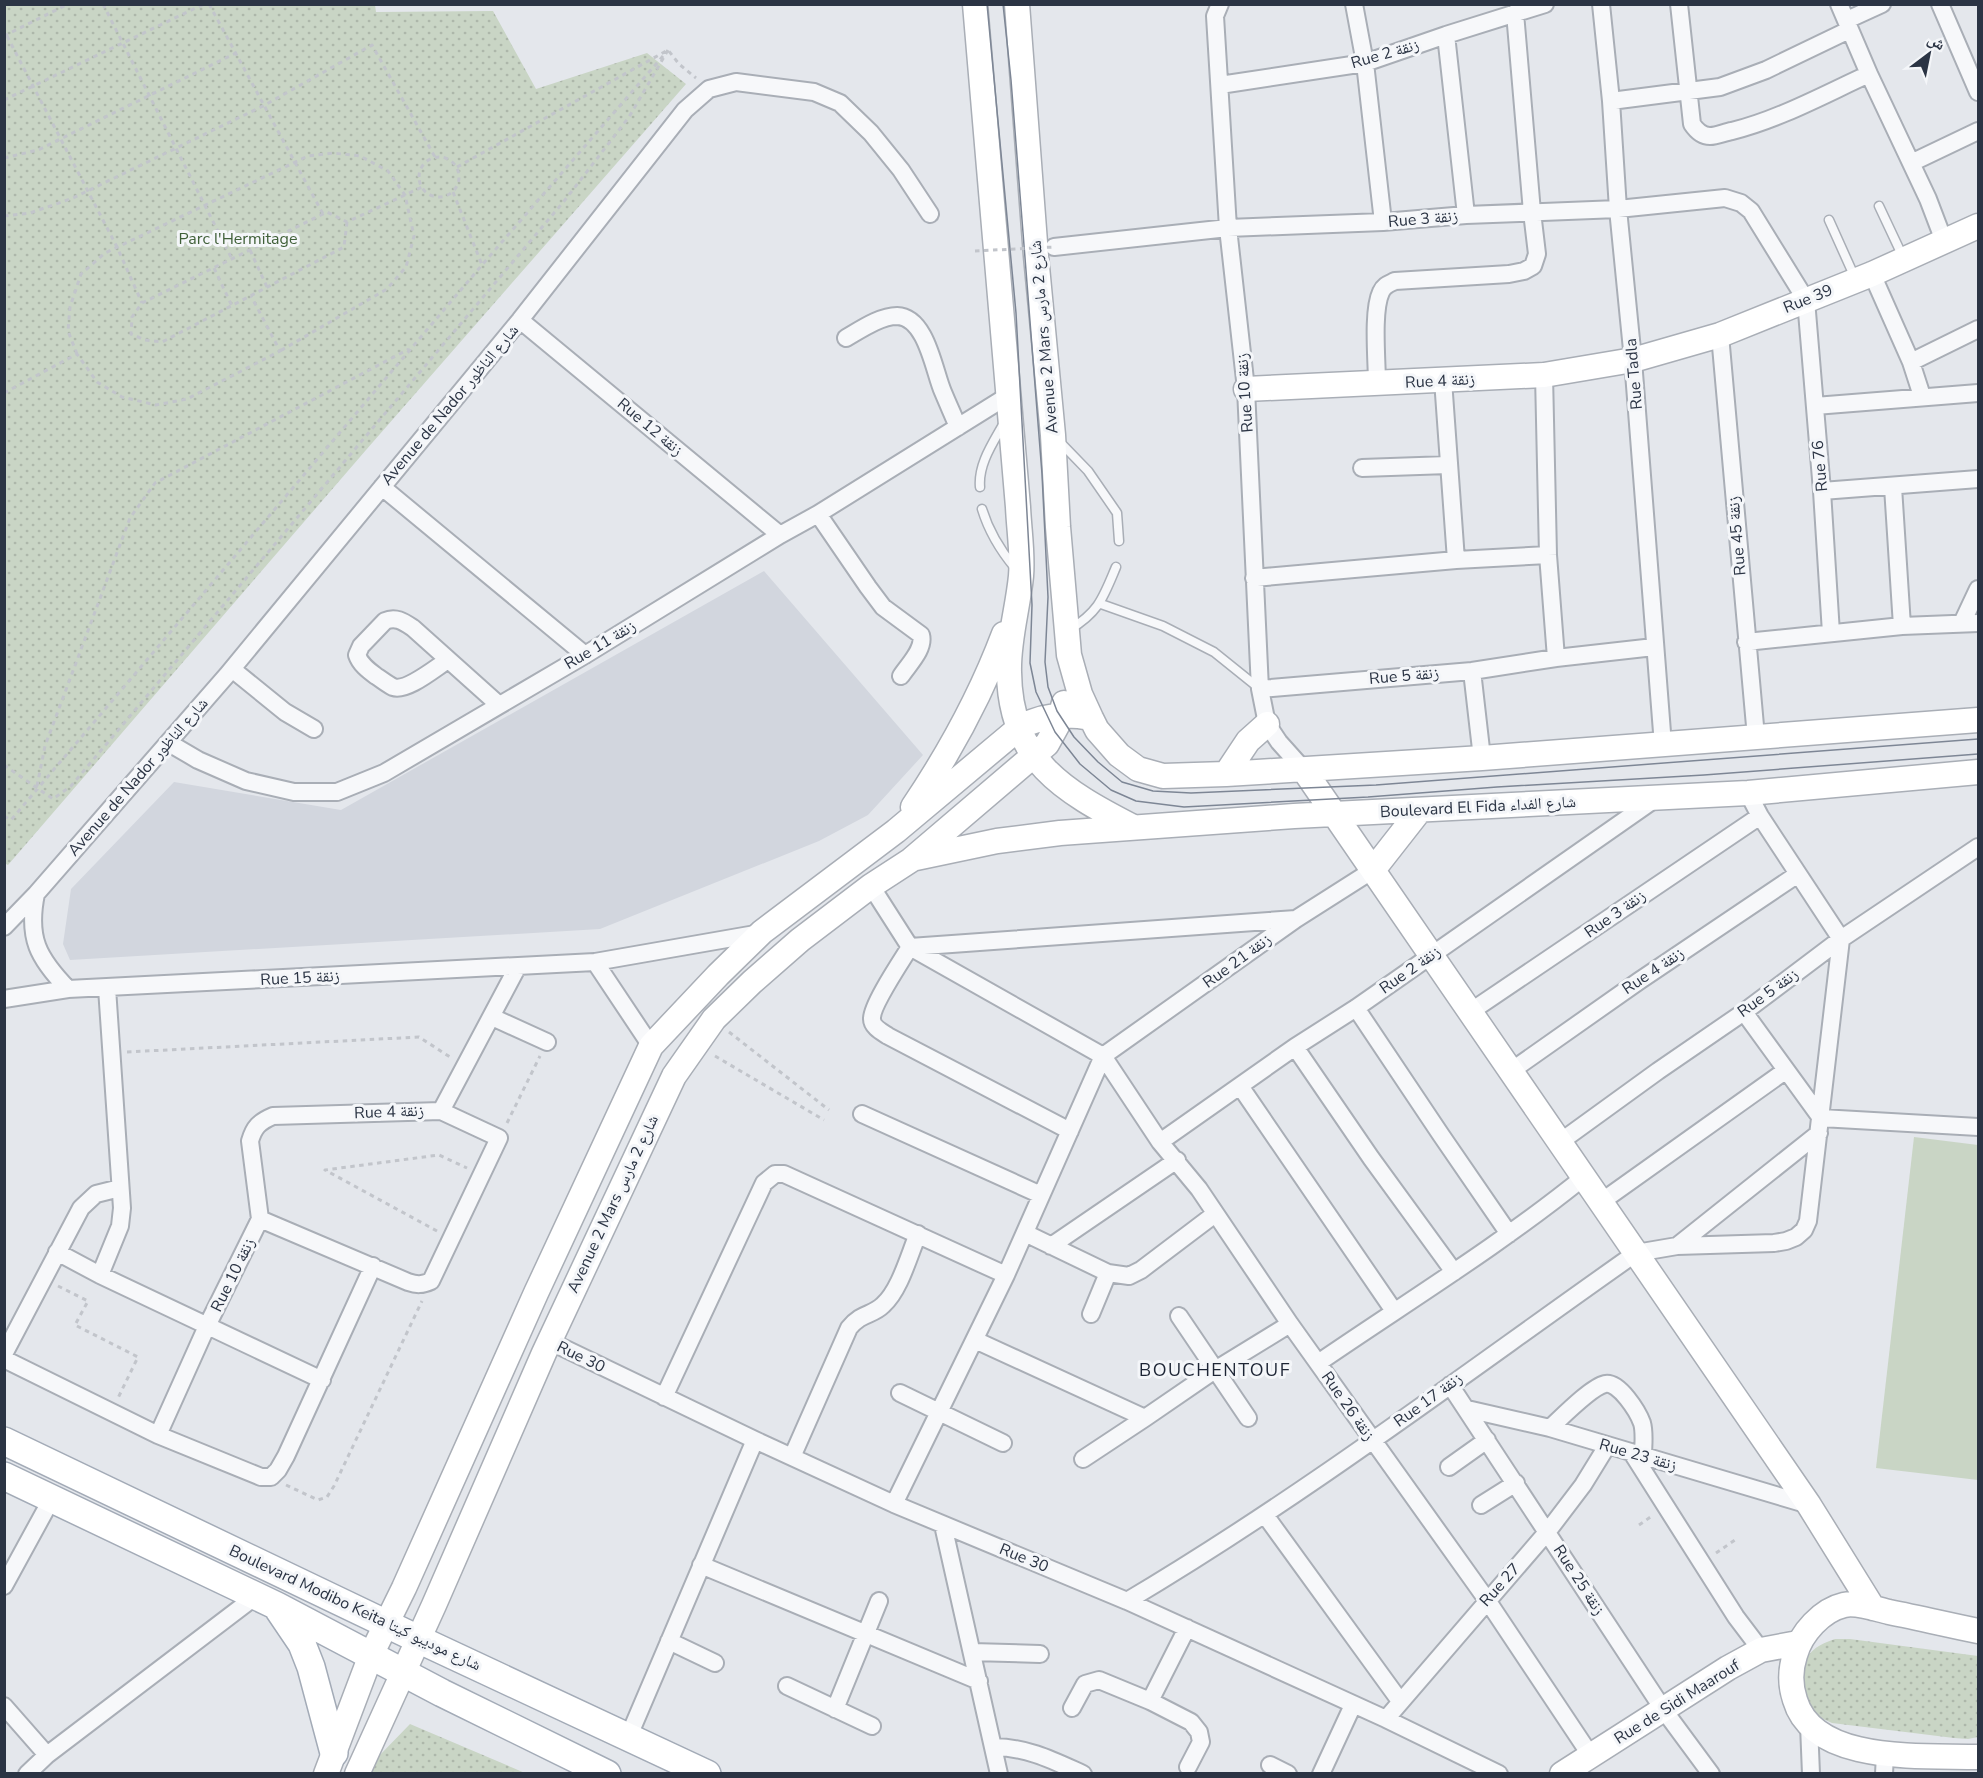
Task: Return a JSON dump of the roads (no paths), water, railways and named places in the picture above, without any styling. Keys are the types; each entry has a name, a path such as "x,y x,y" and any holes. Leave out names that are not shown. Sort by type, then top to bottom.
{"main road":[{"path":"975,4 1018,507 1021,575 1008,670 1011,699 1019,728 1033,756 1073,795 1133,827"},
{"name":"Avenue 2 Mars شارع 2 مارس","path":"357,1773 674,1076 714,1020 752,982 800,940 871,886 911,860 1047,744 1061,716 1073,669 1066,632 1053,435 1036,256 1017,4"},
{"name":"Rue 39","path":"1633,360 1720,335 1905,260 1978,226"},
{"name":"Rue 4 زنقة","path":"1246,389 1544,375 1633,360"},
{"path":"896,831 942,763 969,713 990,672 1017,600"},
{"path":"1073,669 1080,694 1097,730 1119,755 1138,769 1163,776 1305,770 1482,758 1978,720"},
{"name":"Avenue 2 Mars شارع 2 مارس","path":"327,1767 371,1655 651,1046 762,932 896,831 1019,728 1047,717 1091,718"},
{"path":"1226,774 1248,741 1267,724"},
{"path":"1305,770 1809,1504 1872,1608"},
{"name":"Boulevard El Fida شارع الفداء","path":"911,860 997,841 1060,833 1420,810 1748,793 1978,772"},
{"path":"1373,870 1420,810"},
{"name":"Boulevard Modibo Keita شارع موديبو كيتا","path":"4,1441 418,1639 707,1773"},
{"name":"Boulevard Modibo Keita شارع موديبو كيتا","path":"4,1476 267,1601 402,1672 607,1773"},
{"path":"267,1601 302,1644 311,1667 327,1767"},
{"path":"1978,1631 1846,1604 1819,1619 1798,1643 1792,1663 1792,1690 1799,1709 1809,1725 1833,1741 1885,1764 1978,1757"},
{"name":"Rue de Sidi Maarouf","path":"1562,1773 1728,1668 1761,1650 1798,1643"}],"street":[{"name":"Rue 10 زنقة","path":"1220,4 1215,15 1228,228 1246,389 1260,689 1267,724 1279,742 1305,770"},
{"path":"1354,4 1365,63 1383,222"},
{"name":"Rue 2 زنقة","path":"1220,85 1365,63 1446,34 1545,4"},
{"name":"Rue Tadla","path":"1601,4 1633,360 1663,745"},
{"path":"1678,4 1692,123 1696,130 1709,136 1746,127 1793,109 1869,74"},
{"path":"1611,101 1720,87 1743,80 1766,70 1845,18 1882,4"},
{"path":"1940,4 1978,92"},
{"path":"1377,384 1377,310 1380,293 1385,286 1395,281 1509,274 1524,271 1533,266 1538,254 1532,212 1515,12"},
{"path":"1845,18 1944,242"},
{"path":"1446,34 1466,215"},
{"name":"Avenue de Nador شارع الناظور","path":"4,927 36,894 232,669 520,320 685,110 709,89 736,82 784,86 814,92 840,103 871,133 901,170 930,214"},
{"path":"1911,163 1978,131"},
{"name":"Rue 3 زنقة","path":"1054,247 1228,228 1618,209 1725,198 1741,203 1751,211 1806,300"},
{"path":"1864,277 1911,362 1922,396"},
{"name":"Rue 76","path":"1806,300 1831,633"},
{"path":"846,338 884,318 899,316 912,323 921,332 929,349 942,391 958,427"},
{"name":"Rue 12 زنقة","path":"520,320 780,535"},
{"path":"1911,362 1978,329"},
{"name":"Rue 45 زنقة","path":"1720,335 1756,737"},
{"path":"1544,375 1548,555 1556,658"},
{"path":"1443,380 1456,560"},
{"path":"1815,406 1978,393"},
{"name":"Rue 11 زنقة","path":"169,743 198,760 246,781 294,792 337,792 384,773 585,655 958,427 1010,402"},
{"path":"1362,468 1448,465"},
{"path":"1822,491 1978,479"},
{"path":"382,487 585,655"},
{"path":"1893,487 1902,626"},
{"path":"818,514 883,607 921,635 919,650 901,676"},
{"path":"1254,578 1456,560 1548,555"},
{"path":"1746,642 1902,626 1970,623 1978,589"},
{"path":"448,660 407,686 399,688 391,686 366,668 357,655 361,646 386,621 391,619 402,621 413,628 499,705"},
{"name":"Rue 5 زنقة","path":"1260,689 1472,670 1654,647"},
{"path":"232,669 285,712 314,729"},
{"path":"1472,670 1482,758"},
{"path":"1636,1253 1677,1246 1786,1241 1796,1237 1804,1230 1808,1221 1841,939 1760,816 1748,793"},
{"name":"Rue 2 زنقة","path":"1160,1142 1658,797"},
{"name":"Rue 3 زنقة","path":"1470,1012 1760,816"},
{"name":"Rue 5 زنقة","path":"1560,1142 1744,1012 1841,939 1978,847"},
{"name":"Rue 21 زنقة","path":"1103,1056 1296,919 1373,870"},
{"name":"Rue 4 زنقة","path":"1511,1071 1798,874"},
{"path":"871,886 910,947 1103,1056 1006,1275 894,1504"},
{"path":"36,894 32,914 32,931 38,951 50,971 68,989"},
{"path":"910,947 1296,919"},
{"name":"Rue 15 زنقة","path":"4,999 68,989 596,962 762,932"},
{"path":"910,947 876,1004 872,1018 875,1027 888,1036 1070,1131"},
{"path":"596,962 651,1046"},
{"path":"441,1111 518,966"},
{"path":"100,1275 120,1226 122,1208 107,988"},
{"path":"1356,1008 1509,1234"},
{"path":"1744,1012 1820,1125"},
{"path":"492,1017 547,1042"},
{"path":"1295,1047 1371,1158 1454,1272"},
{"name":"Rue 26 زنقة","path":"1103,1056 1160,1142 1199,1189 1317,1363 1487,1600 1591,1756"},
{"path":"1601,1203 1785,1071"},
{"path":"1240,1086 1394,1311"},
{"name":"Rue 4 زنقة","path":"273,1116 441,1111 499,1138 431,1281 416,1285 374,1266"},
{"path":"861,1114 1041,1195"},
{"name":"Rue 10 زنقة","path":"158,1435 207,1326 260,1219 250,1141 260,1121 273,1116"},
{"path":"1677,1246 1820,1125 1978,1127"},
{"path":"1052,1246 1177,1160"},
{"path":"664,1396 764,1183 775,1174 784,1174 1006,1275"},
{"path":"1317,1363 1509,1234 1584,1177"},
{"path":"4,1354 81,1208 96,1194 120,1188"},
{"path":"1025,1233 1107,1273 1129,1276 1141,1270 1215,1214"},
{"path":"4,1359 158,1435 261,1477 271,1478 286,1456 374,1266 260,1219"},
{"path":"792,1457 849,1328 863,1315 880,1308 887,1302 895,1289 918,1234"},
{"path":"57,1252 100,1275 322,1380"},
{"name":"Rue 17 زنقة","path":"1127,1601 1265,1515 1636,1253"},
{"path":"1091,1314 1107,1273"},
{"path":"1179,1316 1248,1418"},
{"path":"1083,1459 1215,1370 1290,1324"},
{"path":"975,1340 1145,1418"},
{"name":"Rue 30","path":"547,1356 664,1396 894,1504 1127,1601 1499,1773"},
{"path":"1550,1428 1595,1389 1608,1383 1621,1390 1641,1420 1637,1455 1736,1617 1761,1650"},
{"name":"Rue 25 زنقة","path":"1450,1384 1664,1709 1711,1773"},
{"path":"900,1393 1003,1443"},
{"name":"Rue 23 زنقة","path":"1467,1409 1550,1428 1809,1504"},
{"path":"628,1738 755,1440"},
{"path":"1449,1467 1487,1440"},
{"name":"Rue 27","path":"1386,1719 1548,1532 1583,1485 1607,1446"},
{"path":"1481,1505 1516,1484"},
{"path":"4,1586 51,1500"},
{"path":"1265,1515 1400,1701"},
{"path":"943,1525 999,1773"},
{"path":"701,1565 980,1681"},
{"path":"27,1773 46,1755 267,1601"},
{"path":"835,1709 879,1601"},
{"path":"1150,1701 1187,1628"},
{"path":"669,1641 715,1663"},
{"path":"972,1652 1040,1654"},
{"path":"1072,1707 1086,1684 1099,1680 1150,1701 1191,1722 1199,1732 1201,1742 1188,1767"},
{"path":"787,1686 872,1726"},
{"path":"1321,1773 1353,1705"},
{"path":"4,1706 46,1755"},
{"path":"1809,1725 1811,1773"},
{"path":"994,1747 1017,1748 1033,1752 1083,1773"},
{"path":"1270,1765 1288,1773"}],"lane":[{"path":"1880,206 1905,260"},
{"path":"1829,220 1864,277"},
{"path":"980,487 979,476 985,458 1010,402"},
{"path":"1053,435 1088,471 1117,513 1119,541"},
{"path":"982,509 987,526 1001,551 1021,575"},
{"path":"1066,632 1084,621 1101,604 1116,567"},
{"path":"1101,604 1163,626 1214,652 1260,689"}],"tram line":[{"path":"987,4 1016,313 1032,605 1030,663 1036,692 1055,732 1080,764 1111,790 1136,801 1184,807 1704,775 1978,754"},
{"path":"1003,4 1042,474 1048,597 1045,662 1048,687 1057,711 1074,737 1098,762 1122,782 1153,791 1191,793 1376,785 1978,739"}],"district":[{"name":"BOUCHENTOUF","path":"1215,1370"}],"park label":[{"name":"Parc l'Hermitage","path":"238,239"}]}
